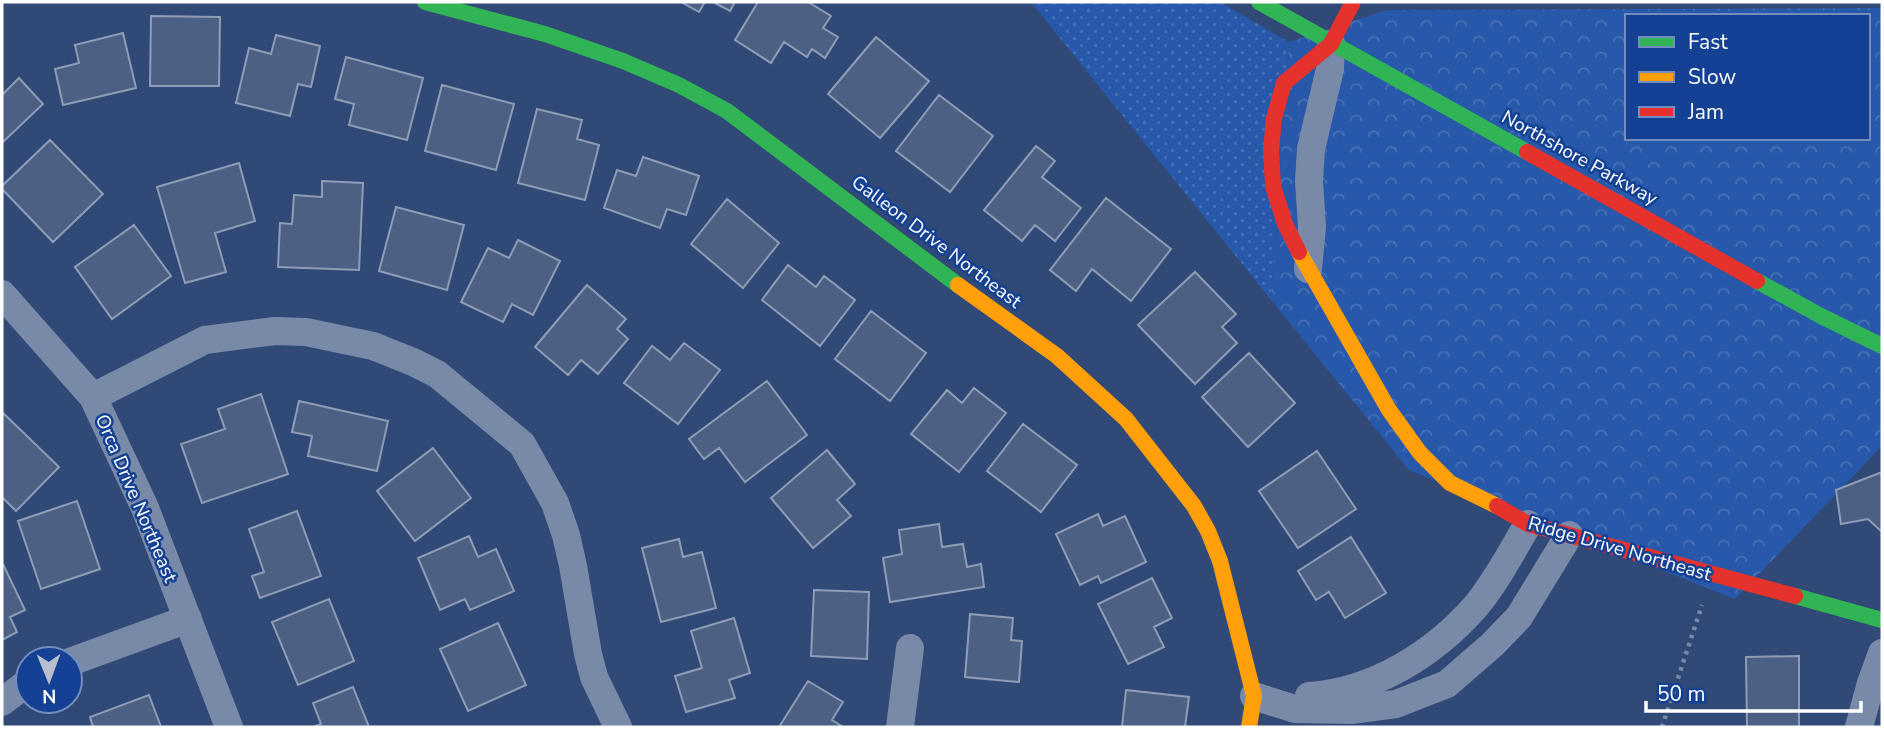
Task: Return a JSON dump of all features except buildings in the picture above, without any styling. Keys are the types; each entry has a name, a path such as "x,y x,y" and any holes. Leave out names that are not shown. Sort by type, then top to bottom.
{"street":[{"name":"Galleon Drive Northeast","path":"425,2 545,34 623,61 679,85 727,111 1057,356 1126,419 1194,506 1220,561 1254,696"},
{"name":"Northshore Parkway","path":"1259,2 1648,218 1777,293 1882,346"},
{"name":"Ridge Drive Northeast","path":"1353,2 1331,44 1284,83 1274,118 1271,150 1273,186 1285,224 1308,269 1389,411 1420,453 1450,482 1528,524 1882,620"},
{"name":"Ridge Drive Northeast","path":"1308,269 1312,227 1309,181 1311,149 1330,69 1331,44"},
{"name":"Orca Drive Northeast","path":"2,294 93,397 145,508 229,727"},
{"path":"93,397 205,340 275,331 306,332 373,346 437,374 522,444 555,503 571,556 580,618 591,666 618,727"},
{"path":"1254,696 1331,694 1362,686 1393,672 1445,637 1476,605 1528,524"},
{"path":"1254,696 1295,709 1351,710 1396,704 1447,684 1492,645 1519,617 1569,535"},
{"path":"84,657 188,619"},
{"path":"900,727 910,648"},
{"path":"1859,727 1882,653"},
{"path":"1250,727 1254,696"}],"path":[{"path":"1662,727 1711,573"}],"green space":[{"path":"1031,2 1220,2 1289,42 1271,300"},
{"path":"1882,8 1882,446 1735,599 1409,470 1271,300 1289,42 1387,10"}],"traffic: fast":[{"path":"425,2 545,34 623,61 679,85 727,111 958,285"},
{"path":"1259,2 1527,152"},
{"path":"1757,281 1882,346"},
{"path":"1795,596 1882,620"}],"traffic: slow":[{"path":"1299,252 1389,410 1420,453 1450,483 1497,506"},
{"path":"958,285 1057,356 1126,419 1194,506 1220,561 1254,696 1249,727"}],"traffic: jam":[{"path":"1299,252 1285,224 1273,186 1271,150 1274,118 1284,83 1331,44 1353,2"},
{"path":"1527,152 1757,281"},
{"path":"1497,506 1528,524 1795,596"}]}
